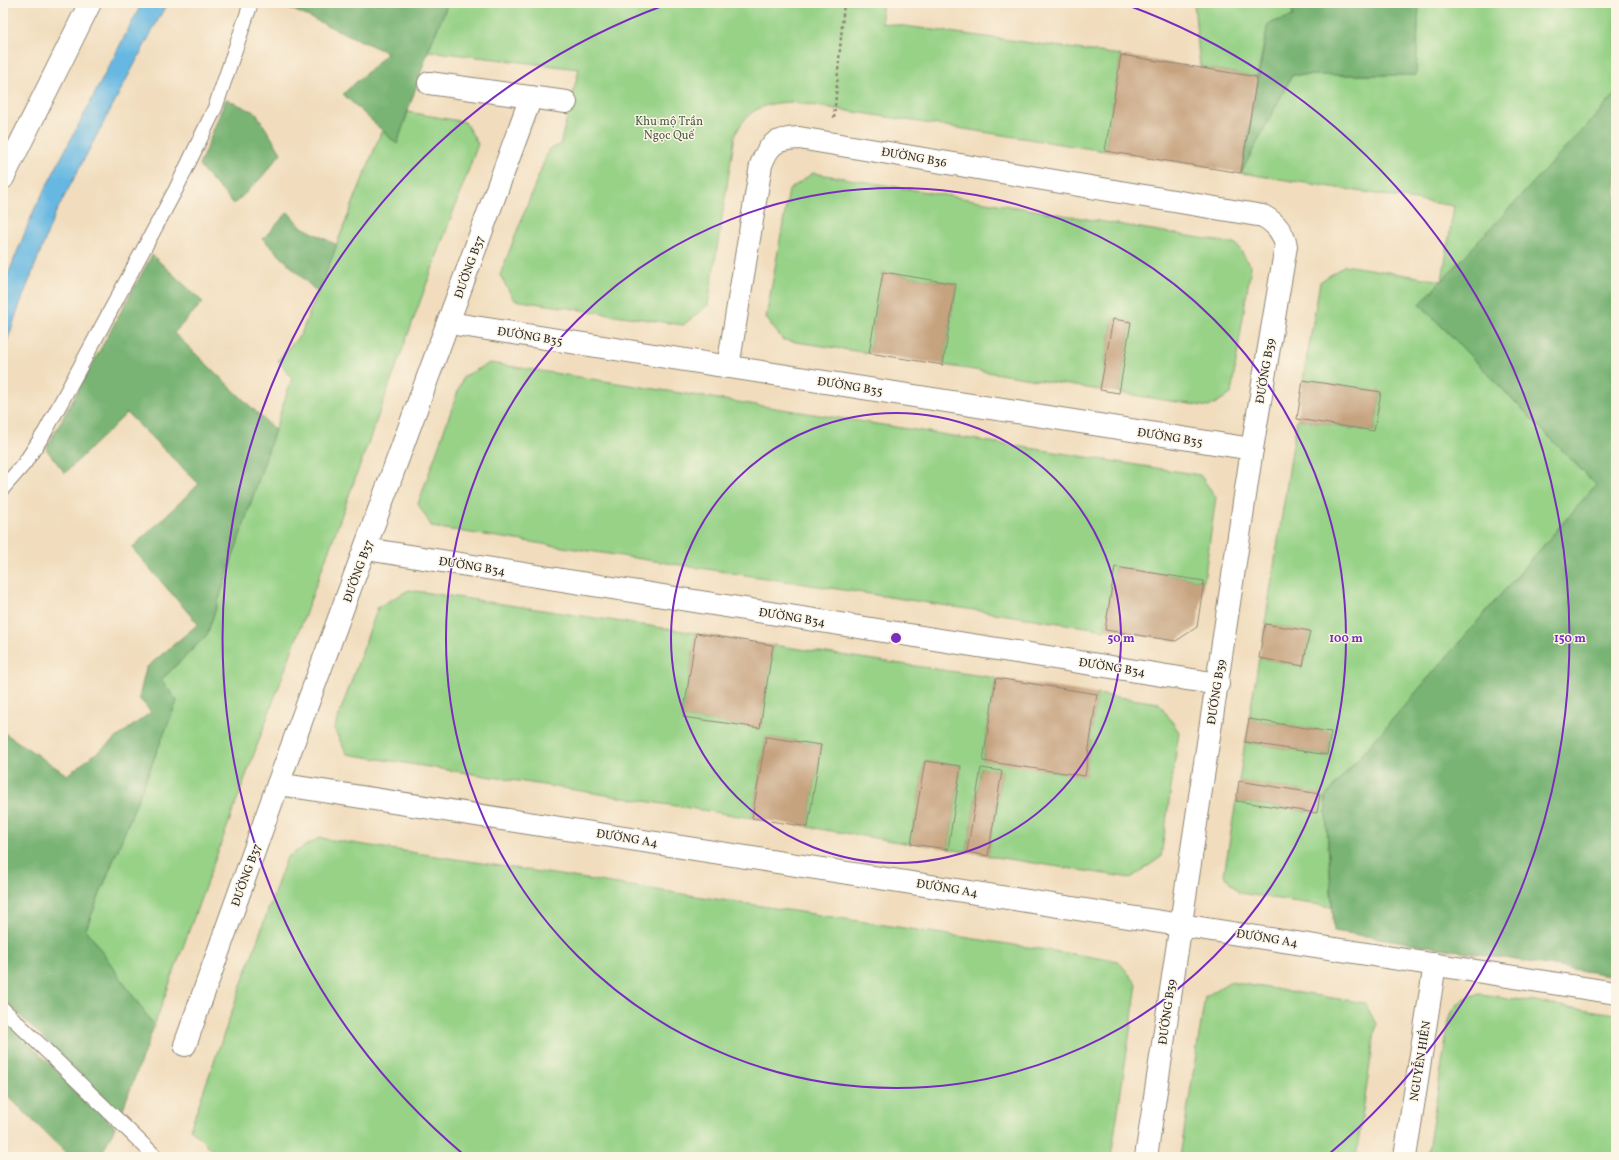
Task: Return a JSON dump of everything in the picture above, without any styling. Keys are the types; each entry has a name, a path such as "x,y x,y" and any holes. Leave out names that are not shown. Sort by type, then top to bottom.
{"street":[{"path":"3,178 90,3"},
{"path":"429,83 566,102"},
{"name":"ĐƯỜNG B37","path":"185,1045 278,784 366,549 531,97"},
{"name":"ĐƯỜNG B36","path":"728,367 761,165 767,149 783,138 799,138 831,143 1262,216 1272,221 1278,228"},
{"name":"ĐƯỜNG B39","path":"1146,1157 1252,449 1286,246 1284,237 1278,228"},
{"name":"ĐƯỜNG B35","path":"449,323 1252,449"},
{"name":"ĐƯỜNG B34","path":"366,549 1218,684"},
{"name":"ĐƯỜNG A4","path":"278,784 1616,993"},
{"name":"NGUYỄN HIỀN","path":"1405,1157 1435,964"}],"lane":[{"path":"3,488 24,464 45,432 176,189 215,108 251,3"},
{"path":"3,1009 156,1157"}],"path":[{"path":"831,143 837,96 844,3"}],"green space":[{"path":"278,3 448,3 428,51 397,144 343,94 388,53"},
{"name":"Khu mộ Trần Ngọc Quế","path":"448,3 882,3 882,23 1121,55 1105,151 791,102 772,104 757,109 745,119 735,135 708,305 683,325 514,300 500,275 549,149 560,145 579,69 428,51"},
{"path":"1194,3 1291,3 1293,16 1268,24 1257,77 1200,67"},
{"path":"1291,3 1419,3 1416,75 1292,75 1241,173 1268,24 1293,16"},
{"path":"1419,3 1616,3 1616,94 1442,281 1454,206 1241,173 1292,75 1416,75"},
{"path":"1616,94 1616,976 1334,931 1325,797 1596,485 1420,304"},
{"path":"226,99 256,113 281,153 261,178 234,204 199,166"},
{"path":"408,112 465,122 478,144 154,1026 86,929 177,701 161,680 207,635 292,378 278,360 301,334 382,130 397,144"},
{"path":"813,173 1236,244 1251,266 1231,394 1209,407 1119,393 1131,322 1113,319 1100,390 943,365 956,284 883,272 869,353 783,340 766,318 789,190"},
{"path":"288,212 300,226 337,245 318,293 263,239"},
{"path":"152,255 203,302 174,333 275,430 207,635 161,680 177,701 86,929 154,1026 121,1114 3,999 3,732 67,775 151,712 139,698 146,668 198,624 132,548 199,484 127,413 65,473 46,449"},
{"path":"1345,265 1442,281 1420,304 1596,485 1325,797 1332,907 1239,893 1224,875 1236,801 1317,813 1320,794 1239,781 1245,742 1327,755 1331,732 1249,719 1259,658 1303,666 1310,632 1265,624 1297,419 1374,431 1381,392 1303,380 1320,282"},
{"path":"490,363 1200,475 1216,497 1204,581 1115,567 1105,630 432,527 418,504 463,377"},
{"path":"409,590 696,633 683,717 760,728 773,645 996,678 983,760 1085,776 1097,694 1159,703 1179,732 1161,857 1131,878 988,856 1002,771 981,768 967,852 948,849 961,766 925,761 911,844 808,827 821,745 766,737 752,818 347,754 334,729 378,607"},
{"path":"319,838 1118,961 1137,984 1111,1157 220,1157 190,1129 287,857"},
{"path":"1229,982 1365,1003 1376,1024 1356,1157 1180,1157 1205,997"},
{"path":"1481,994 1616,1014 1616,1157 1427,1157 1450,1014 1463,1000 1471,996"},
{"path":"3,1019 115,1127 100,1157 70,1157 3,1091"}],"water":[{"path":"142,3 167,3 55,214 17,312 3,354 3,287 34,210"}],"building":[{"path":"1121,55 1257,77 1241,173 1105,151"},
{"path":"883,272 956,284 943,365 869,353"},
{"path":"1113,319 1131,322 1119,393 1100,390"},
{"path":"1303,380 1381,392 1374,431 1297,419"},
{"path":"1115,567 1204,581 1197,627 1176,641 1105,630"},
{"path":"1265,624 1310,631 1303,666 1259,658"},
{"path":"696,633 773,645 760,728 683,717"},
{"path":"996,678 1097,694 1085,776 983,761"},
{"path":"1249,719 1331,732 1327,755 1245,742"},
{"path":"766,737 821,745 808,827 752,818"},
{"path":"925,761 961,766 948,849 911,844"},
{"path":"981,768 1002,771 988,856 967,852"},
{"path":"1239,781 1320,794 1317,813 1236,801"}]}
